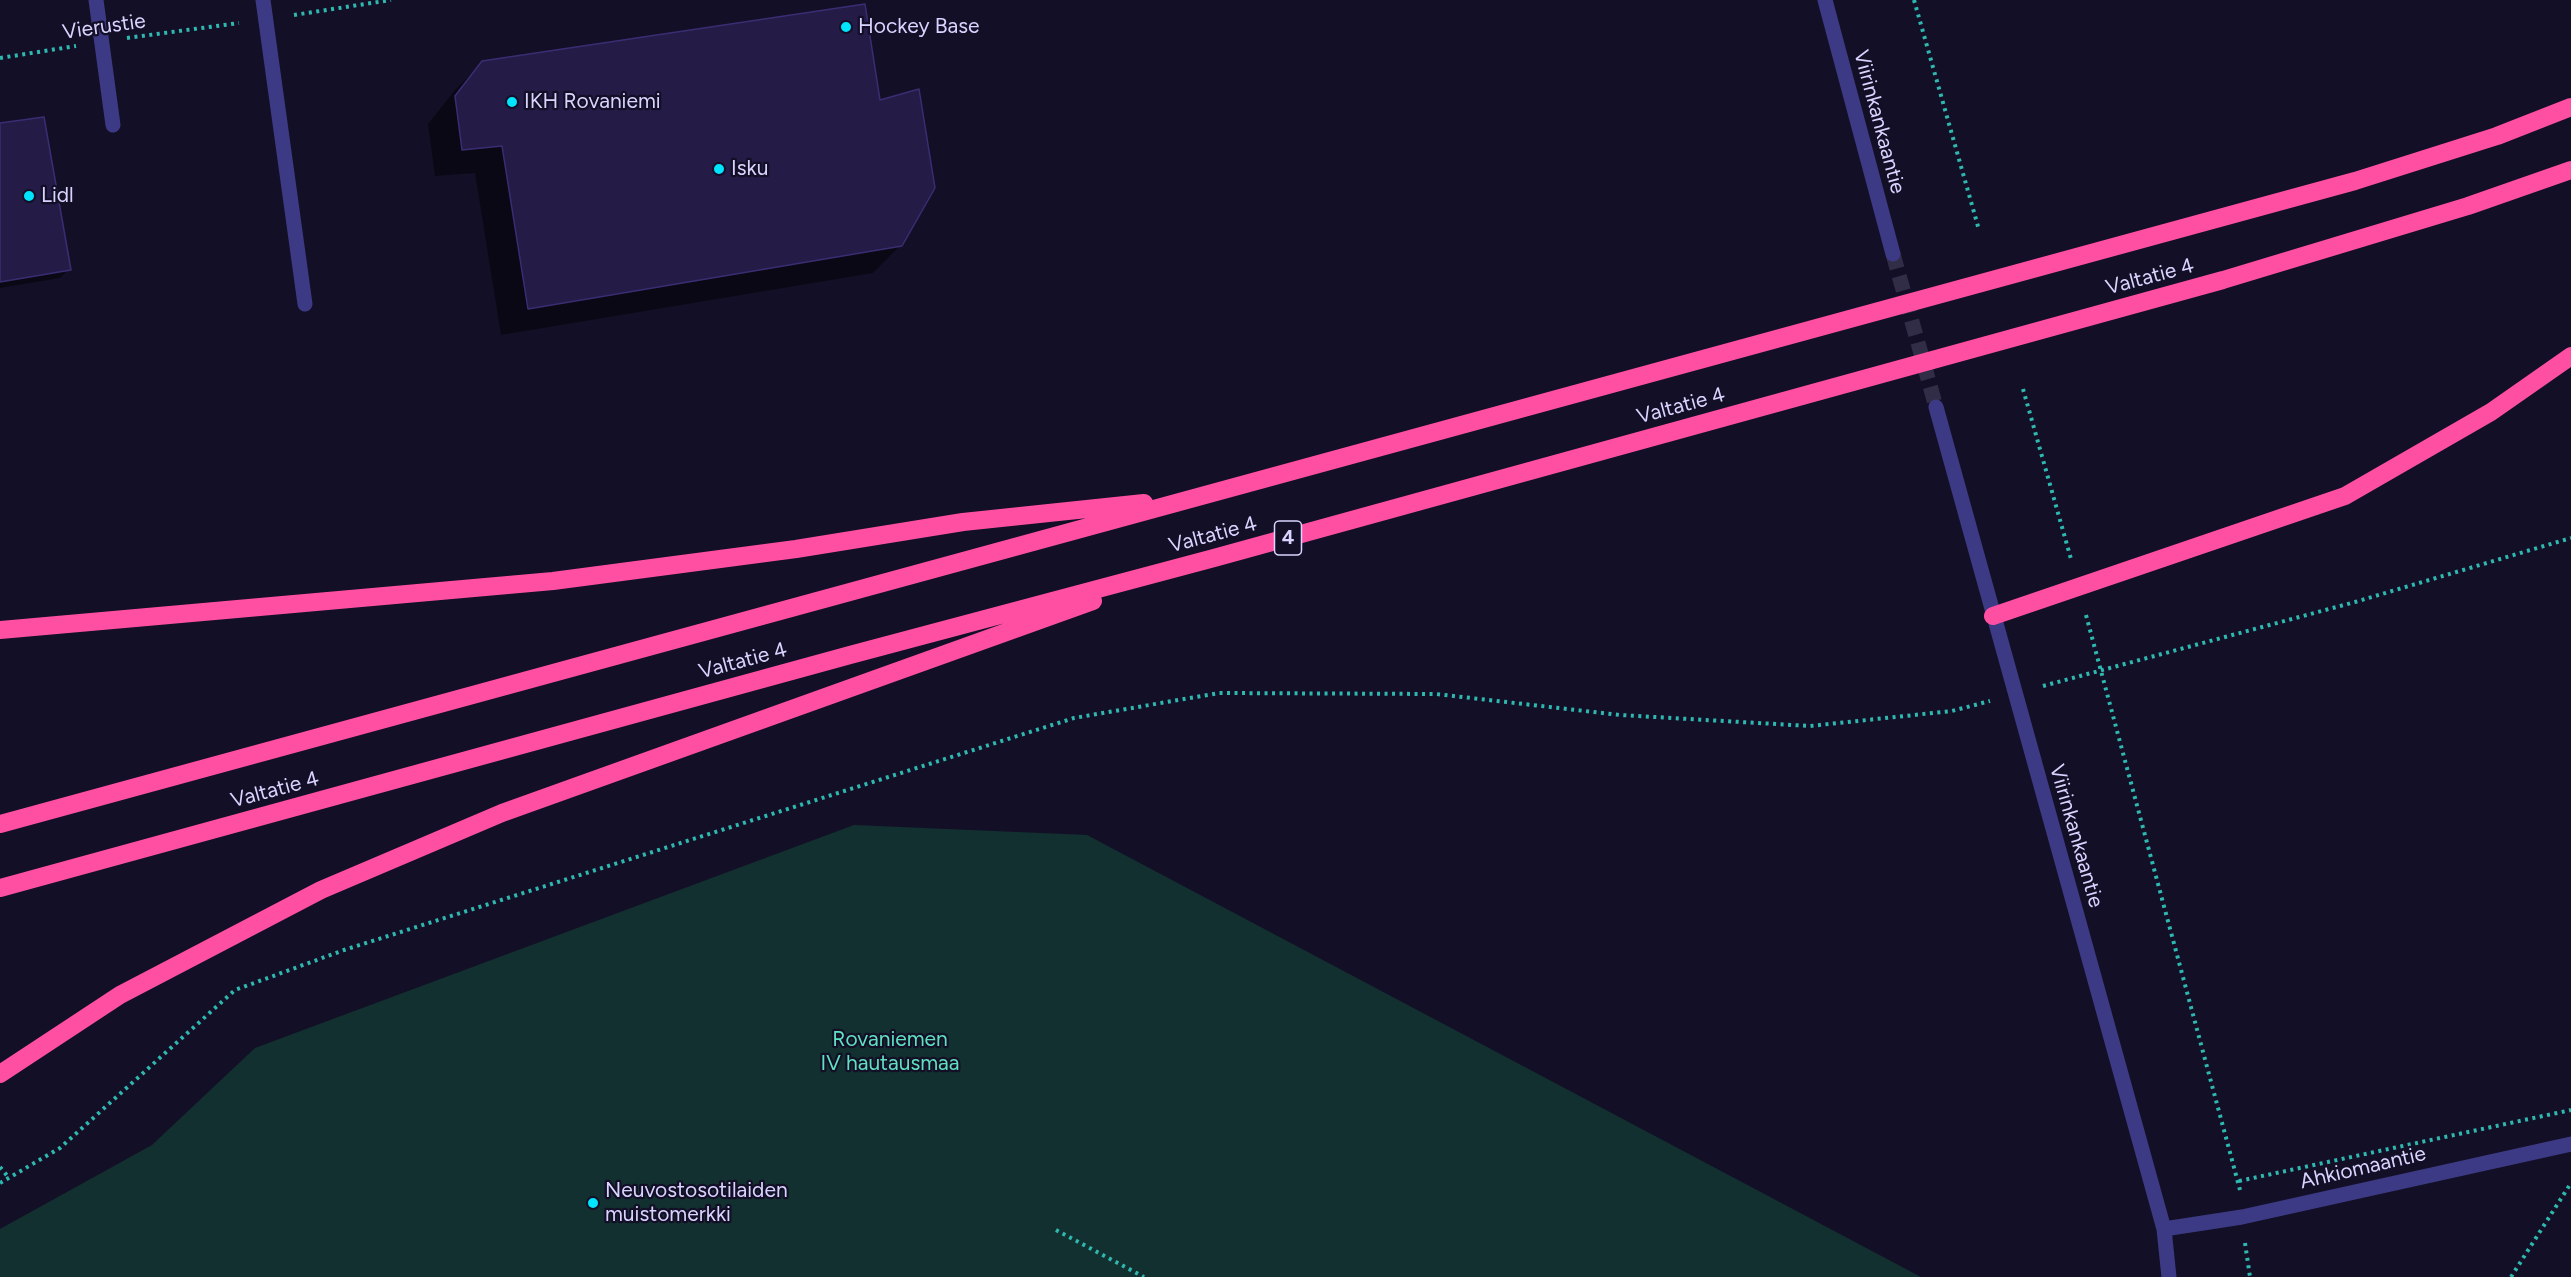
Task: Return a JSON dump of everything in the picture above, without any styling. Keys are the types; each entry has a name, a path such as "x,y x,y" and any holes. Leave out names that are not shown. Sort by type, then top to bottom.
{"highway":[{"name":"Valtatie 4","path":"0,824 2355,181 2497,136 2571,107"},
{"name":"Valtatie 4","path":"0,888 850,655 1214,558 2223,280 2468,206 2571,170"},
{"path":"1992,616 2345,496 2491,412 2571,356"},
{"path":"0,630 553,581 796,549 963,522 1200,498"},
{"path":"0,1074 120,995 321,890 491,817 1214,558"}],"street":[{"path":"96,0 113,125"},
{"path":"262,0 305,304"},
{"name":"Viirinkankaantie","path":"1825,0 1893,254"},
{"name":"Viirinkankaantie","path":"1936,408 2164,1229 2169,1277"},
{"name":"Ahkiomaantie","path":"2164,1229 2242,1217 2571,1144"}],"path":[{"name":"Vierustie","path":"0,58 391,0"},
{"path":"1914,0 1979,230"},
{"path":"2023,389 2079,586 2239,1181 2242,1217"},
{"path":"0,1183 60,1148 236,990 344,950 1074,718 1219,693 1424,694 1620,715 1810,726 1952,711 2100,669 2355,602 2571,538"},
{"path":"2239,1181 2571,1110"},
{"path":"0,1167 9,1178"},
{"path":"2511,1277 2571,1184"},
{"path":"1056,1230 1144,1277"}],"green space":[{"name":"Rovaniemen IV hautausmaa","path":"854,825 1087,835 1921,1277 0,1277 0,1229 152,1145 255,1048"}],"building":[{"name":"Isku","path":"865,4 880,100 919,89 935,188 902,246 528,309 502,146 462,150 455,96 482,61"},
{"name":"Lidl","path":"44,117 71,270 0,282 0,123"}],"tunnel":[{"path":"1893,254 1936,407"}],"place":[{"name":"Hockey Base","path":"846,27"},
{"name":"IKH Rovaniemi","path":"512,102"},
{"name":"Isku","path":"719,169"},
{"name":"Lidl","path":"29,196"},
{"name":"Neuvostosotilaiden muistomerkki","path":"593,1203"}]}
